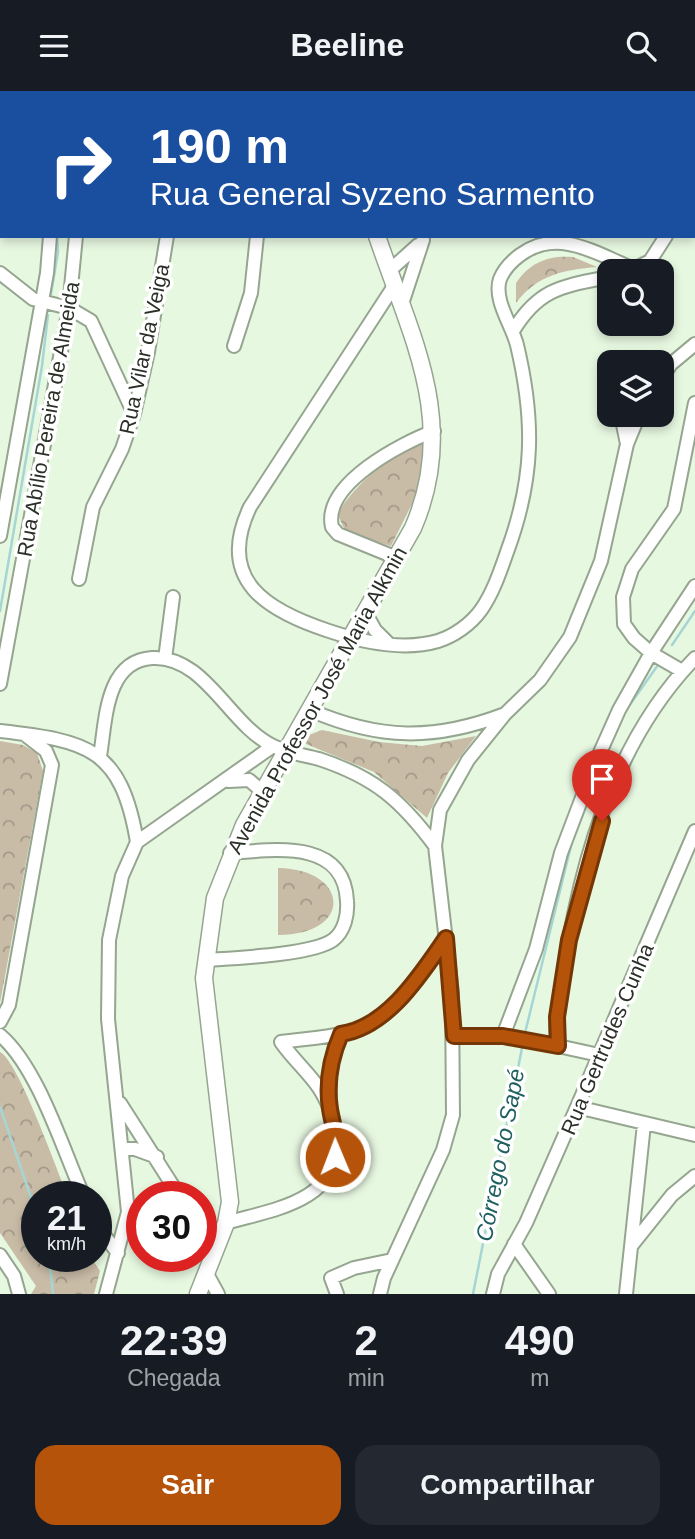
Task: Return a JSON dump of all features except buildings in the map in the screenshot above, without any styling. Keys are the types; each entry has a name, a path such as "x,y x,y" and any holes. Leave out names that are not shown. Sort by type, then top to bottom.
{"street":[{"name":"Rua Abílio Pereira de Almeida","path":"0,536 50,238"},
{"name":"Rua Abílio Pereira de Almeida","path":"0,684 69,308 76,238"},
{"name":"Rua Vilar da Veiga","path":"79,579 93,507 122,449 134,414 148,352 167,238"},
{"path":"234,346 251,293 257,238"},
{"name":"Avenida Professor José Maria Alkmin","path":"217,1248 230,1205 208,1030 206,960 215,898 230,853 263,792 279,749 310,710 397,558 424,504 434,431 424,377 402,304 378,238"},
{"path":"424,238 392,278 269,475 250,507 241,532 242,566 254,591 265,603 292,619 351,638 390,644 429,643 454,634 482,609 500,571 524,498 531,450 526,383 513,331 501,304 500,281 512,260 535,246 557,242 573,244 606,259"},
{"path":"402,304 424,238"},
{"path":"651,259 665,238"},
{"path":"0,273 40,302 83,314 95,328 134,414"},
{"path":"513,331 524,313 543,294 597,280"},
{"path":"674,359 695,344"},
{"path":"682,671 651,653 634,638 624,624 623,597 632,569 669,520 674,509 695,403"},
{"path":"623,427 627,444"},
{"path":"380,1294 392,1260 450,1134 453,1115 454,1036 435,846 440,810 457,775 505,714 540,680 581,614 601,561 627,444 634,427"},
{"path":"397,558 338,534 331,521 333,511 345,490 374,461 410,440 434,431"},
{"path":"507,1036 536,949 561,853 594,766 619,710 651,653 695,586"},
{"path":"165,659 173,597"},
{"path":"365,612 375,630 390,644"},
{"path":"558,1046 557,1017 569,940 586,868 609,797 646,721 695,657"},
{"path":"100,756 117,676 130,664 141,659 165,659 185,666 254,733 279,749 344,768 379,785 419,823 435,846"},
{"path":"310,710 349,726 413,735 469,727 505,714"},
{"path":"0,731 69,741 100,756 121,784 137,842"},
{"path":"0,1022 9,1005 52,765 46,751 24,734"},
{"path":"106,1294 128,1212 108,1019 109,940 122,876 137,842 199,796 279,749"},
{"path":"226,781 249,780 263,792"},
{"name":"Rua Gertrudes Cunha","path":"493,1294 498,1274 578,1107 695,831"},
{"path":"206,960 273,954 327,943 339,935 347,914 347,896 342,877 318,855 292,850 230,853"},
{"path":"226,1223 265,1212 310,1194 326,1178 335,1157 337,1141 330,1111 319,1088 281,1042 341,1034 375,1021 413,982 446,938"},
{"path":"330,1111 330,1076 334,1049 341,1034"},
{"path":"0,1035 16,1049 29,1071 77,1181"},
{"path":"454,1036 507,1036 599,1055"},
{"path":"118,1100 171,1181"},
{"path":"578,1107 695,1135"},
{"path":"626,1294 644,1124"},
{"path":"122,1149 135,1149 157,1157"},
{"path":"631,1245 672,1195 695,1176"},
{"path":"230,1205 265,1212"},
{"path":"514,1244 549,1294"},
{"path":"112,1245 118,1253"},
{"path":"0,1255 19,1294"},
{"path":"337,1294 331,1277 354,1268 392,1260"},
{"path":"206,1274 218,1294"},
{"name":"Avenida Professor José Maria Alkmin","path":"198,1294 206,1274"}],"green space":[{"path":"556,257 573,257 597,267 562,272 542,280 516,303 516,283 521,276 541,261"},
{"path":"424,442 428,448 415,498 391,546 346,533 338,515 351,494 388,460"},
{"path":"322,730 379,742 422,746 476,736 448,773 427,818 374,772 306,744 309,735"},
{"path":"0,741 23,745 37,753 43,771 0,1003"},
{"path":"278,868 302,871 319,879 330,890 334,902 330,914 320,925 303,932 278,935"},
{"path":"0,1052 8,1060 27,1095 62,1181 21,1181 21,1264 0,1233"},
{"path":"26,1272 100,1272 94,1294 31,1294 36,1286"}],"waterway":[{"path":"51,294 58,252 57,238"},
{"path":"0,611 42,366 48,315"},
{"name":"Córrego do Sapé","path":"672,645 695,611"},
{"name":"Córrego do Sapé","path":"624,713 658,665"},
{"name":"Córrego do Sapé","path":"524,1037 572,842 610,745"},
{"name":"Córrego do Sapé","path":"473,1294 523,1043"},
{"path":"0,1107 25,1181"},
{"path":"51,1272 53,1294"}],"route":[{"path":"335,1157 337,1136 330,1111 329,1092 334,1049 341,1034 375,1021 413,982 446,938 454,1036 503,1036 558,1046 557,1017 569,940 586,868 602,821"}]}
